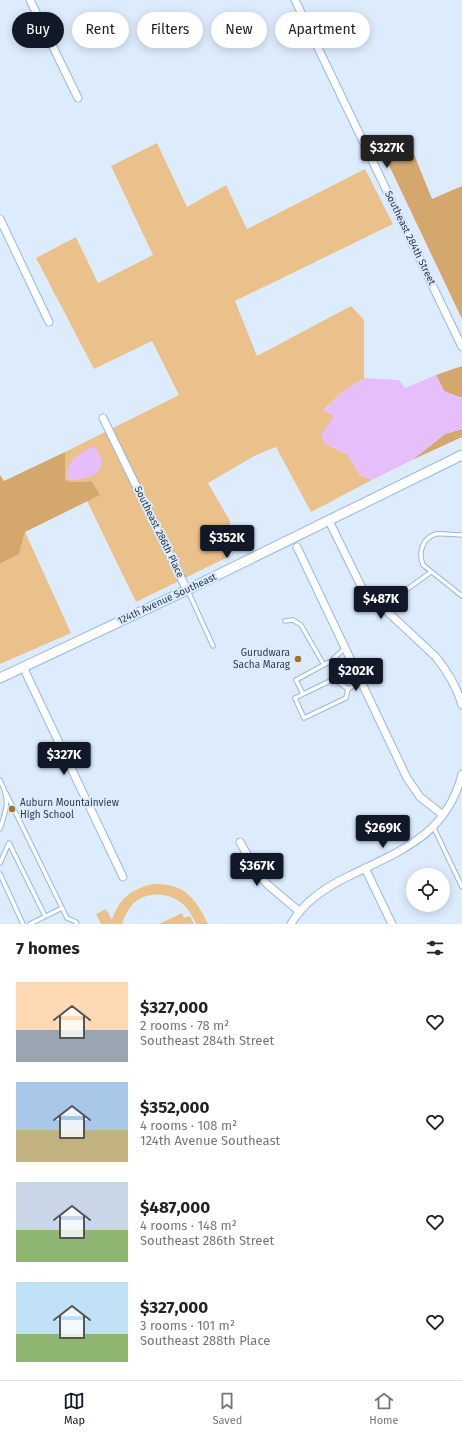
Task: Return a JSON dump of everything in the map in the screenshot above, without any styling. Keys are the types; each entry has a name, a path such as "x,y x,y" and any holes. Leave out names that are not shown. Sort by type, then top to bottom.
{"street":[{"path":"30,0 78,98"},
{"name":"Southeast 284th Street","path":"295,0 462,347"},
{"path":"0,219 49,322"},
{"name":"Southeast 286th Place","path":"103,418 187,590"},
{"name":"124th Avenue Southeast","path":"0,678 187,590 462,455"},
{"path":"329,521 362,588 436,657 460,695 462,705"},
{"path":"297,547 407,778 420,797 443,815"},
{"path":"23,667 123,878"},
{"path":"291,924 314,897 329,886 406,848 418,840 443,815 457,793 462,774"},
{"path":"240,842 258,874 268,885 300,912"},
{"path":"365,868 392,924"}],"lane":[{"path":"462,535 438,534 430,537 422,546 421,551 421,560 423,565 462,596"},
{"path":"384,609 392,600 432,572"},
{"name":"Southeast 286th Place","path":"187,590 213,646"},
{"path":"285,621 294,620 301,625 324,665"},
{"path":"303,694 296,680 331,661 345,648"},
{"path":"334,679 348,689 346,698 304,718 295,698 334,679"},
{"path":"348,689 362,682"},
{"path":"0,780 67,918 76,922 77,924"},
{"path":"0,829 7,804 6,793"},
{"path":"433,826 462,886"},
{"path":"0,863 9,843 45,916"},
{"path":"0,874 24,924"},
{"path":"30,924 62,908"}],"shaded area":[{"path":"157,143 187,207 226,185 247,229 365,169 393,224 235,301 257,356 351,306 364,320 364,378 342,392 324,410 334,416 325,444 347,454 360,475 372,480 311,512 276,447 256,455 208,483 230,521 230,556 136,602 87,501 100,495 92,481 70,482 65,480 65,452 179,395 152,341 94,369 36,258 76,237 98,283 153,255 111,166"},
{"path":"411,147 432,199 462,186 462,319 386,159"},
{"path":"462,366 462,398 444,391 436,375"},
{"path":"436,375 444,391 462,398 462,429 445,434 412,460 372,480 360,475 347,454 325,444 321,435 334,416 324,411 342,392 364,378 399,380 405,388"},
{"path":"462,429 462,437 412,460 445,434"},
{"path":"91,447 96,448 101,458 101,468 94,475 89,477 70,480 67,477 71,462"},
{"path":"65,452 65,480 70,482 92,481 100,495 25,532 19,554 0,564 0,475 4,481"},
{"path":"25,532 71,633 0,664 0,564 19,554"},
{"path":"152,884 172,886 187,894 198,906 208,924 196,924 188,910 179,901 166,896 151,895 138,900 132,905 122,924 101,924 96,914 106,909 112,920 118,906 126,896 137,889"},
{"path":"182,913 184,918 190,916 194,924 159,924"}],"place":[{"name":"Gurudwara Sacha Marag","path":"298,659"},
{"name":"Auburn Mountainview High School","path":"12,809"}]}
